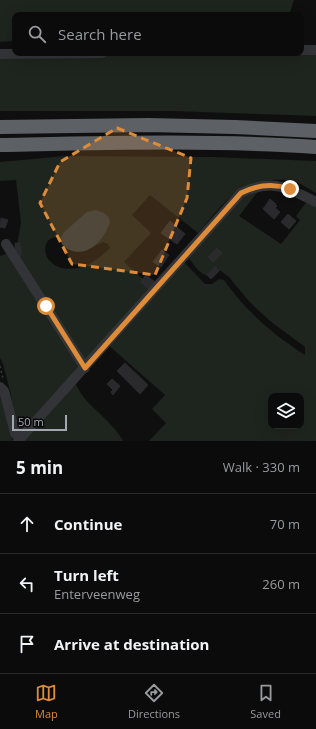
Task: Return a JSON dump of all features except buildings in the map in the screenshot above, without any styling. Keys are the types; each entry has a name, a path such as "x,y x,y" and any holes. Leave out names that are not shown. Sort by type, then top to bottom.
{"highway":[{"path":"0,127 148,125 316,130"},
{"path":"0,145 138,142 316,147"}],"street":[{"path":"304,50 316,50"},
{"path":"0,54 12,54"},
{"path":"0,387 4,391 15,433 19,440 241,193 256,187 282,186 316,202"},
{"path":"6,244 85,368"}],"highlighted area":[{"path":"117,128 191,158 187,198 155,275 72,264 40,203 60,162"}],"shaded area":[{"path":"0,0 294,0 290,12 12,12 12,41 0,42"},
{"path":"304,52 316,52 316,116 173,111 0,111 0,55 304,56"},
{"path":"65,156 213,157 316,161 316,193 301,184 291,181 268,180 253,184 228,199 198,233 150,195 132,215 151,233 124,262 151,286 85,361 16,251 21,223 16,180 0,181 0,162","holes":["104,213 109,217 97,244 93,247 103,242 108,244 110,248 100,257 82,267 69,269 59,267 49,260 46,255 45,248 49,240 53,238 61,238 64,232"]},
{"path":"259,190 239,216 281,244 300,220 296,216 309,199 316,203 316,441 149,441 166,423 152,409 165,395 108,345 183,261 205,284 212,284 219,279 224,280 248,309 263,324 305,355 305,347 270,321 247,299 229,277 221,271 208,276 205,275 196,268 187,256 244,197"},
{"path":"96,210 109,217 110,223 97,244 82,252 76,252 65,247 60,239 64,232 87,212"},
{"path":"9,253 80,366 18,436 10,391 0,358 0,256"},
{"path":"75,382 79,391 112,426 123,441 23,441"},
{"path":"0,396 13,441 0,441"}],"route":[{"path":"46,306 85,368 241,193 256,187 266,186 282,186 290,189"}]}
